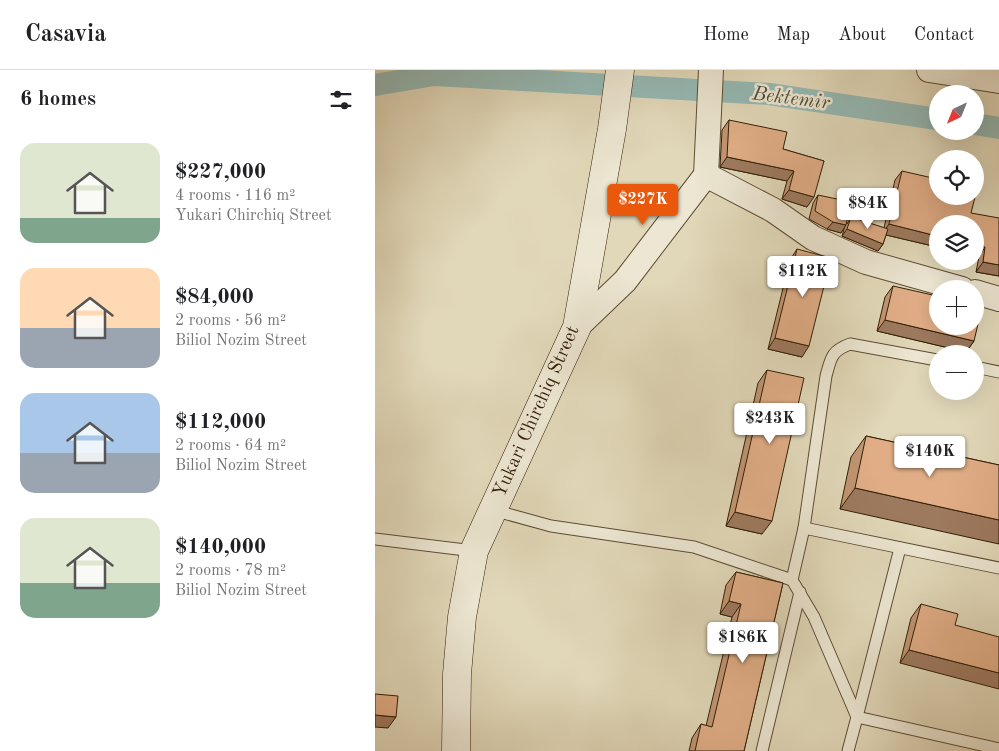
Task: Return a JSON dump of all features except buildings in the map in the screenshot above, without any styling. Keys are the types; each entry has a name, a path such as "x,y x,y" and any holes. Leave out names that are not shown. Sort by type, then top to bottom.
{"street":[{"name":"Yukari Chirchiq Street","path":"456,751 457,674 462,617 474,551 577,327 612,129 620,70"},
{"path":"577,327 625,281 706,176 711,70"},
{"path":"929,70 999,81"},
{"path":"706,176 773,210 813,238 866,262 930,280"},
{"path":"984,295 999,299"}],"lane":[{"path":"793,580 804,528 826,376 832,356 838,348 850,344 929,359"},
{"path":"984,369 999,372"},
{"path":"493,510 551,526 694,547 793,580 814,617 857,717"},
{"path":"804,528 999,568"},
{"path":"375,539 474,551"},
{"path":"848,751 900,548"},
{"path":"761,751 800,592"},
{"path":"857,717 999,750"}],"waterway":[{"name":"Bektemir","path":"375,85 434,75 769,94 929,118"},
{"name":"Bektemir","path":"984,126 999,128"}]}
